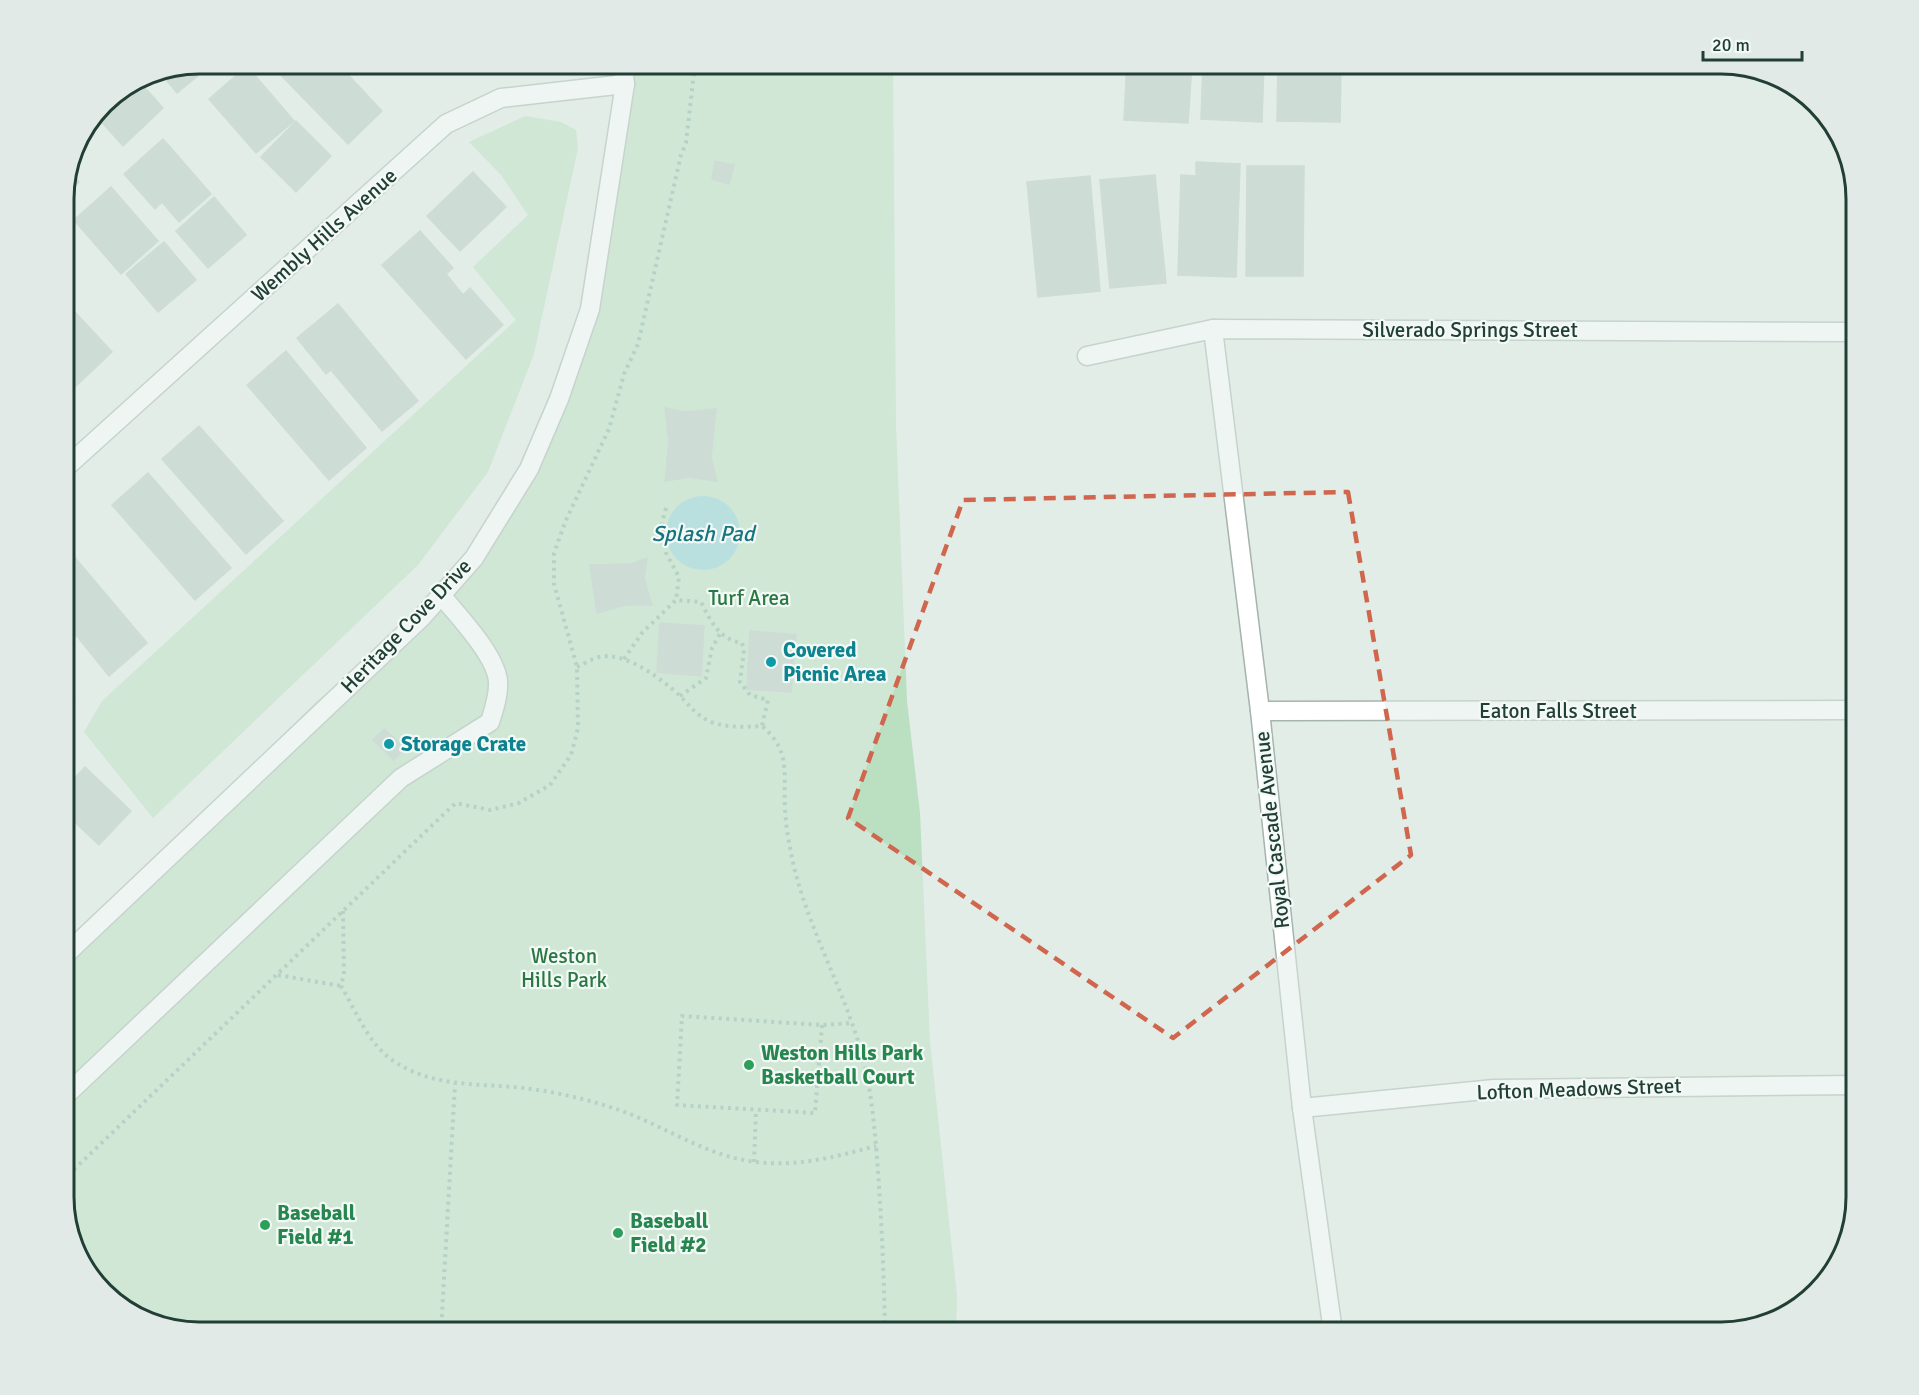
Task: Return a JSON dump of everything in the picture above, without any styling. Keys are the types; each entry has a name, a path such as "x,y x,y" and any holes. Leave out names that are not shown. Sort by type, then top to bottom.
{"street":[{"name":"Heritage Cove Drive","path":"74,947 421,618 474,558 529,469 559,399 590,309 625,84 624,74"},
{"name":"Wembly Hills Avenue","path":"74,460 447,124 501,98 625,84"},
{"name":"Silverado Springs Street","path":"1087,356 1213,329 1846,332"},
{"name":"Royal Cascade Avenue","path":"1213,329 1260,711 1302,1108 1332,1322"},
{"path":"74,1088 401,778 490,722 498,689 498,679 492,661 441,595"},
{"name":"Eaton Falls Street","path":"1260,711 1846,710"},
{"name":"Lofton Meadows Street","path":"1302,1108 1494,1089 1846,1085"}],"path":[{"path":"624,659 642,633 676,600 679,577 666,553 663,537 662,523 666,508"},
{"path":"676,600 700,602 720,634 732,641 742,643 744,650 740,682 750,695 768,700 762,726"},
{"path":"680,696 706,678 712,648 720,634"},
{"path":"577,667 599,657 624,659 680,696 692,711 711,722 738,727 762,726 772,734 784,757 788,840 797,878 809,923 853,1023 862,1054 873,1110 882,1211 885,1322"},
{"path":"344,911 344,974 341,986 371,1039 391,1060 426,1078 455,1084 525,1088 609,1106 711,1151 754,1162 783,1164 820,1161 876,1146"},
{"path":"278,975 341,986"},
{"path":"822,1025 816,1113 677,1105 682,1016 822,1025 853,1023"},
{"path":"442,1322 455,1084"},
{"path":"754,1162 756,1110"}],"highlighted area":[{"path":"1348,492 1411,855 1173,1038 848,818 963,500"}],"green space":[{"name":"Weston Hills Park","path":"634,74 893,74 896,425 907,701 920,813 930,1042 957,1296 956,1322 198,1322 158,1315 122,1296 104,1279 90,1259 76,1221 74,1205 74,939 317,701 441,595 491,530 590,309 625,84"},
{"path":"525,116 561,122 576,130 578,148 534,354 488,472 418,565 153,818 84,732 102,701 516,320 473,267 528,215 501,175 469,142"}],"water":[{"name":"Splash Pad","path":"703,496 717,499 729,507 737,519 740,533 737,547 729,559 717,567 703,570 689,567 677,559 669,547 666,533 669,519 677,507 689,499"}],"building":[{"path":"1126,73 1191,73 1188,123 1124,120"},
{"path":"1203,73 1264,73 1262,122 1201,119"},
{"path":"1278,73 1341,73 1340,122 1277,121"},
{"path":"200,74 177,93 165,78"},
{"path":"238,74 254,74 294,121 256,153 209,99"},
{"path":"280,74 347,74 382,111 348,144"},
{"path":"144,86 163,108 123,146 100,121 116,104"},
{"path":"296,121 331,156 296,192 261,157"},
{"path":"163,139 211,194 179,222 162,202 155,209 124,174"},
{"path":"715,161 734,165 729,184 712,179"},
{"path":"1196,162 1240,164 1236,277 1178,275 1181,175 1196,176"},
{"path":"1247,166 1304,166 1303,276 1246,276"},
{"path":"473,172 506,207 460,251 427,216"},
{"path":"1155,175 1166,283 1110,288 1100,180"},
{"path":"1090,176 1100,291 1038,297 1027,182"},
{"path":"111,187 158,241 121,274 74,220"},
{"path":"214,197 246,235 208,268 176,231"},
{"path":"420,231 453,268 446,274 463,295 470,288 503,325 466,359 382,265"},
{"path":"164,242 196,280 158,312 126,274"},
{"path":"338,304 418,401 382,431 331,370 326,374 297,338"},
{"path":"74,311 112,352 74,386"},
{"path":"286,351 366,448 329,480 247,385"},
{"path":"665,408 685,412 716,409 711,457 717,481 689,477 665,481 669,442"},
{"path":"199,426 283,521 246,554 162,459"},
{"path":"148,473 231,568 195,600 112,505"},
{"path":"74,556 147,643 109,676 74,633"},
{"path":"647,558 644,579 652,605 625,605 597,613 590,565 632,564"},
{"path":"660,623 704,626 701,676 657,672"},
{"name":"Covered Picnic Area","path":"750,631 796,635 791,692 747,689"},
{"name":"Storage Crate","path":"384,729 405,748 394,760 373,740"},
{"path":"85,767 131,811 99,845 74,821 74,778"}],"place":[{"name":"Covered Picnic Area","path":"771,662"},
{"name":"Storage Crate","path":"389,744"},
{"name":"Weston Hills Park Basketball Court","path":"749,1065"},
{"name":"Baseball Field #1","path":"265,1225"},
{"name":"Baseball Field #2","path":"618,1233"}],"park label":[{"name":"Turf Area","path":"749,598"}]}
